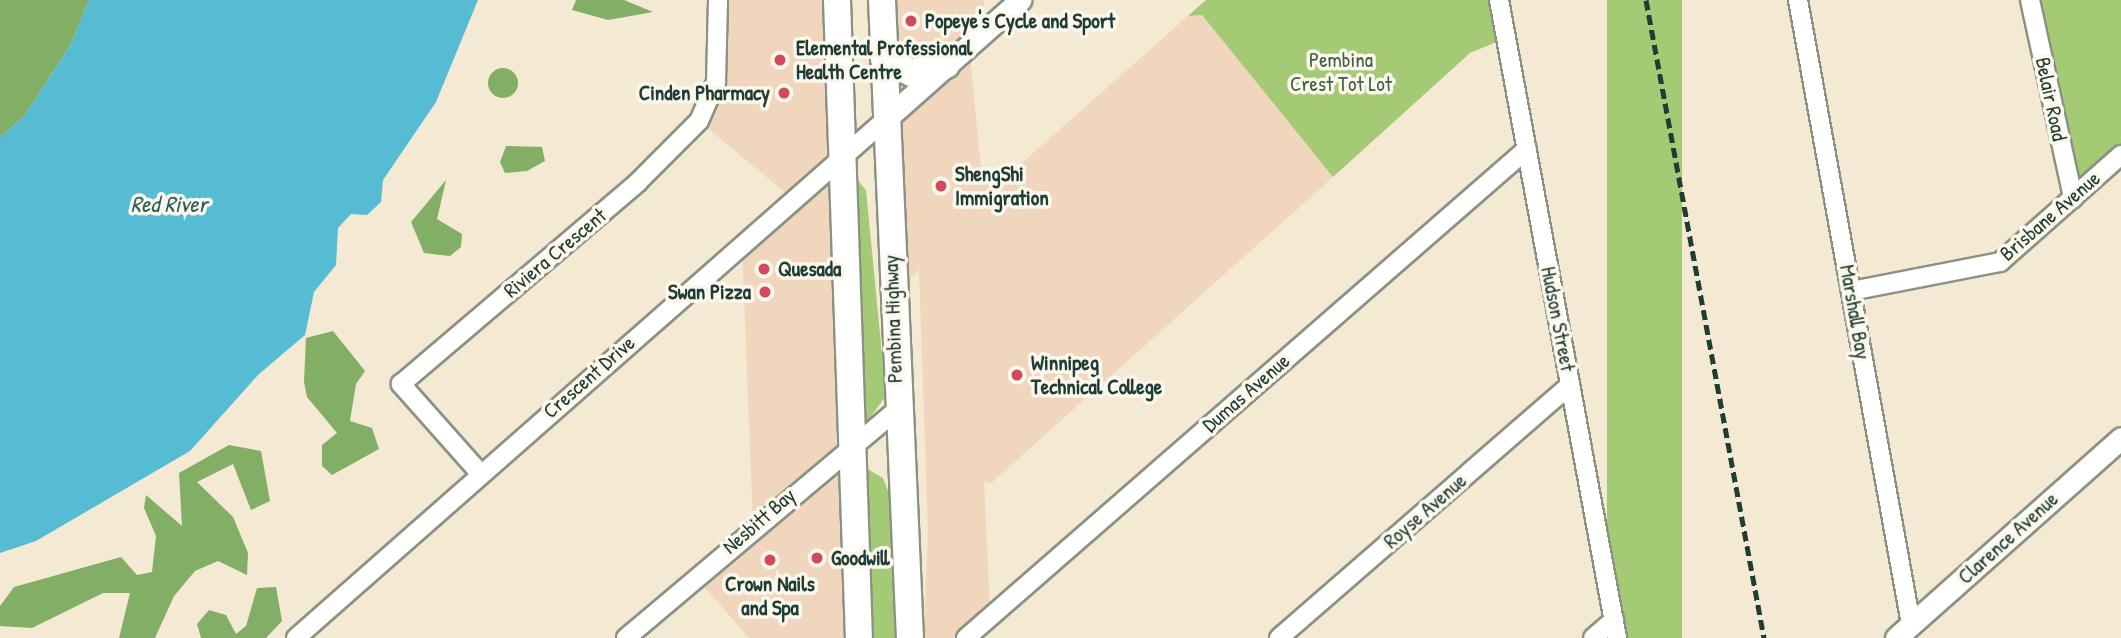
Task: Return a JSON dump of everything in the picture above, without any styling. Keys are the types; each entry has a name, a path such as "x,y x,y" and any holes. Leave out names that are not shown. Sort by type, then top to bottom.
{"main road":[{"path":"837,0 843,155 848,452 859,638"},
{"name":"Pembina Highway","path":"882,0 896,411 910,638"},
{"path":"884,59 912,73 946,65"}],"street":[{"name":"Riviera Crescent","path":"479,472 401,384 638,182 699,121 718,70 718,0"},
{"path":"886,120 1020,0"},
{"name":"Hudson Street","path":"1499,0 1617,638"},
{"name":"Marshall Bay","path":"1798,0 1851,291 1904,631"},
{"name":"Belair Road","path":"2030,0 2073,198"},
{"name":"Crescent Drive","path":"296,638 479,472 886,120"},
{"name":"Dumas Avenue","path":"966,638 1527,149"},
{"name":"Brisbane Avenue","path":"1851,291 2000,262 2121,155"},
{"name":"Royse Avenue","path":"1279,638 1570,385"},
{"name":"Nesbitt Bay","path":"626,638 816,471 848,452 896,411"},
{"name":"Clarence Avenue","path":"1904,631 2121,438"},
{"path":"1593,638 1614,620"}],"shaded area":[{"path":"718,0 837,0 859,638 749,638 696,577 753,525 742,243 793,199 699,121 709,103"},
{"name":"Winnipeg Technical College","path":"882,0 984,0 985,31 969,45 981,170 1004,179 1188,16 1202,15 1333,177 990,484 984,481 990,610 956,638 924,638 928,529 919,270 893,293"}],"green space":[{"path":"0,0 89,0 71,44 25,115 0,138"},
{"path":"576,0 624,0 653,12 608,20 572,10"},
{"name":"Pembina Crest Tot Lot","path":"1206,0 1499,0 1506,38 1470,53 1333,177 1202,15 1188,16"},
{"path":"1607,0 1682,0 1682,638 1607,638"},
{"path":"2030,0 2121,0 2121,155 2073,198"},
{"path":"503,68 514,72 518,83 514,94 503,98 492,94 488,83 492,72"},
{"path":"506,146 542,147 545,161 527,171 505,173 500,162"},
{"path":"446,180 437,219 462,234 461,247 450,256 424,253 411,222"},
{"path":"858,181 866,190 886,396 865,424"},
{"path":"333,331 365,371 356,384 350,421 372,428 379,449 332,475 322,466 322,445 337,433 307,397 304,382 306,338"},
{"path":"229,445 261,451 270,501 251,510 233,464 197,482 233,517 248,553 247,575 218,561 195,571 174,596 155,638 119,638 130,593 103,593 32,628 0,626 0,606 14,587 121,557 137,575 152,572 156,536 144,508 146,495 182,526 179,473"},
{"path":"864,467 883,478 891,499 896,638 874,638"},
{"path":"276,587 282,621 266,638 201,638 197,624 209,610 226,615 236,634 246,626 257,588"}],"water":[{"name":"Red River","path":"89,0 478,0 436,102 383,180 381,202 367,215 351,214 338,228 336,265 314,292 305,335 259,374 190,451 36,541 0,553 0,138 25,115 71,44"}],"railway":[{"path":"1646,0 1764,638"}],"place":[{"name":"Popeye's Cycle and Sport","path":"911,21"},
{"name":"Elemental Professional Health Centre","path":"780,60"},
{"name":"Cinden Pharmacy","path":"784,93"},
{"name":"ShengShi Immigration","path":"941,186"},
{"name":"Quesada","path":"764,269"},
{"name":"Swan Pizza","path":"765,292"},
{"name":"Winnipeg Technical College","path":"1017,375"},
{"name":"Goodwill","path":"817,558"},
{"name":"Crown Nails and Spa","path":"770,560"}]}
